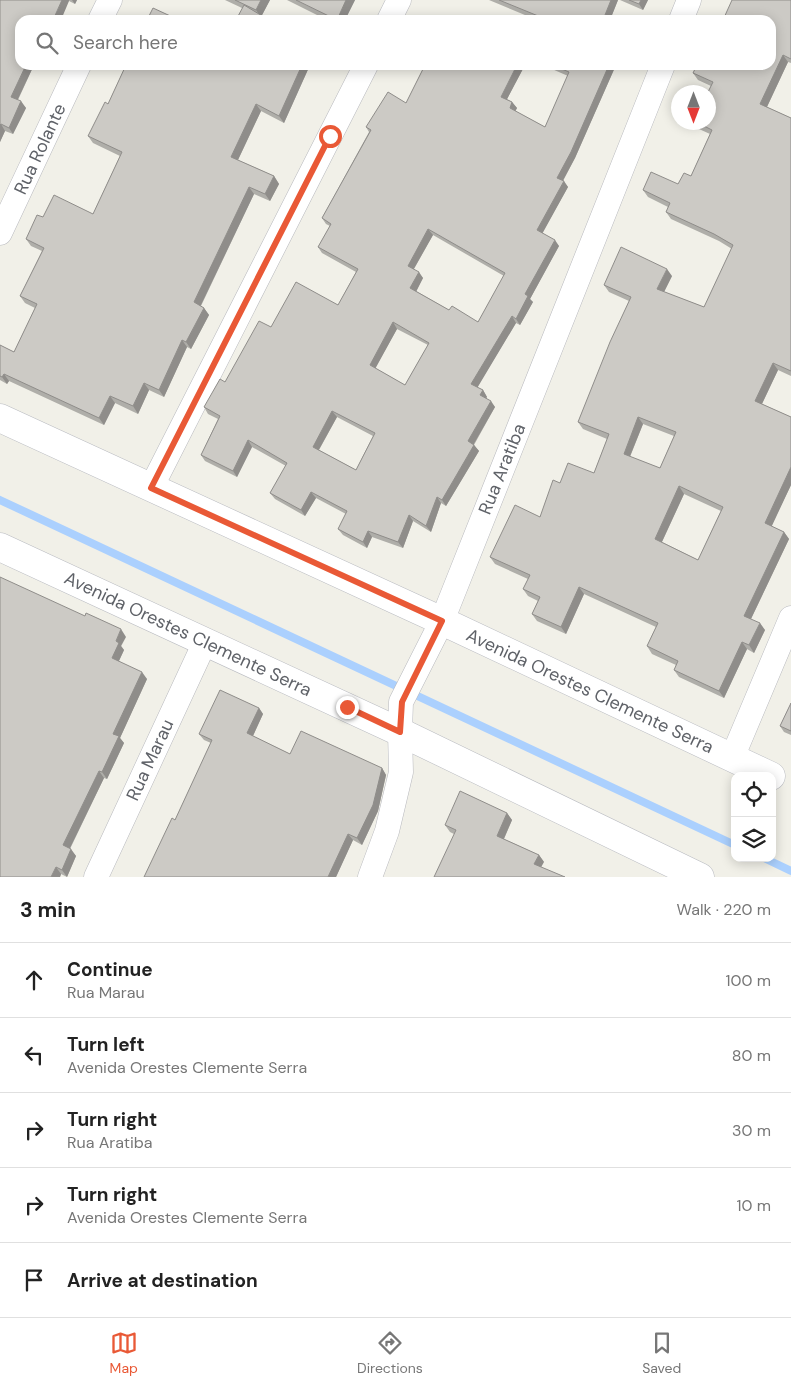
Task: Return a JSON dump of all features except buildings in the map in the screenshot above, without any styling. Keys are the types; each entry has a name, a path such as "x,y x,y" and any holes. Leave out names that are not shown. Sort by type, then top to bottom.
{"main road":[{"name":"Avenida Orestes Clemente Serra","path":"0,418 151,488 438,628 763,772"},
{"name":"Avenida Orestes Clemente Serra","path":"0,547 400,732 700,877"},
{"name":"Avenida Orestes Clemente Serra","path":"776,778 791,785"}],"street":[{"path":"102,15 110,0"},
{"path":"392,15 399,0"},
{"path":"684,15 689,0"},
{"name":"Rua Rolante","path":"0,232 77,70"},
{"path":"151,488 363,70"},
{"name":"Rua Aratiba","path":"370,877 387,831 402,772 400,732 402,702 438,628 662,70"},
{"path":"732,758 791,618"},
{"name":"Rua Marau","path":"96,877 205,642"}],"waterway":[{"path":"0,500 731,843"},
{"path":"772,862 791,871"}],"route":[{"path":"330,136 151,488 442,621 402,702 400,732 347,707"}]}
